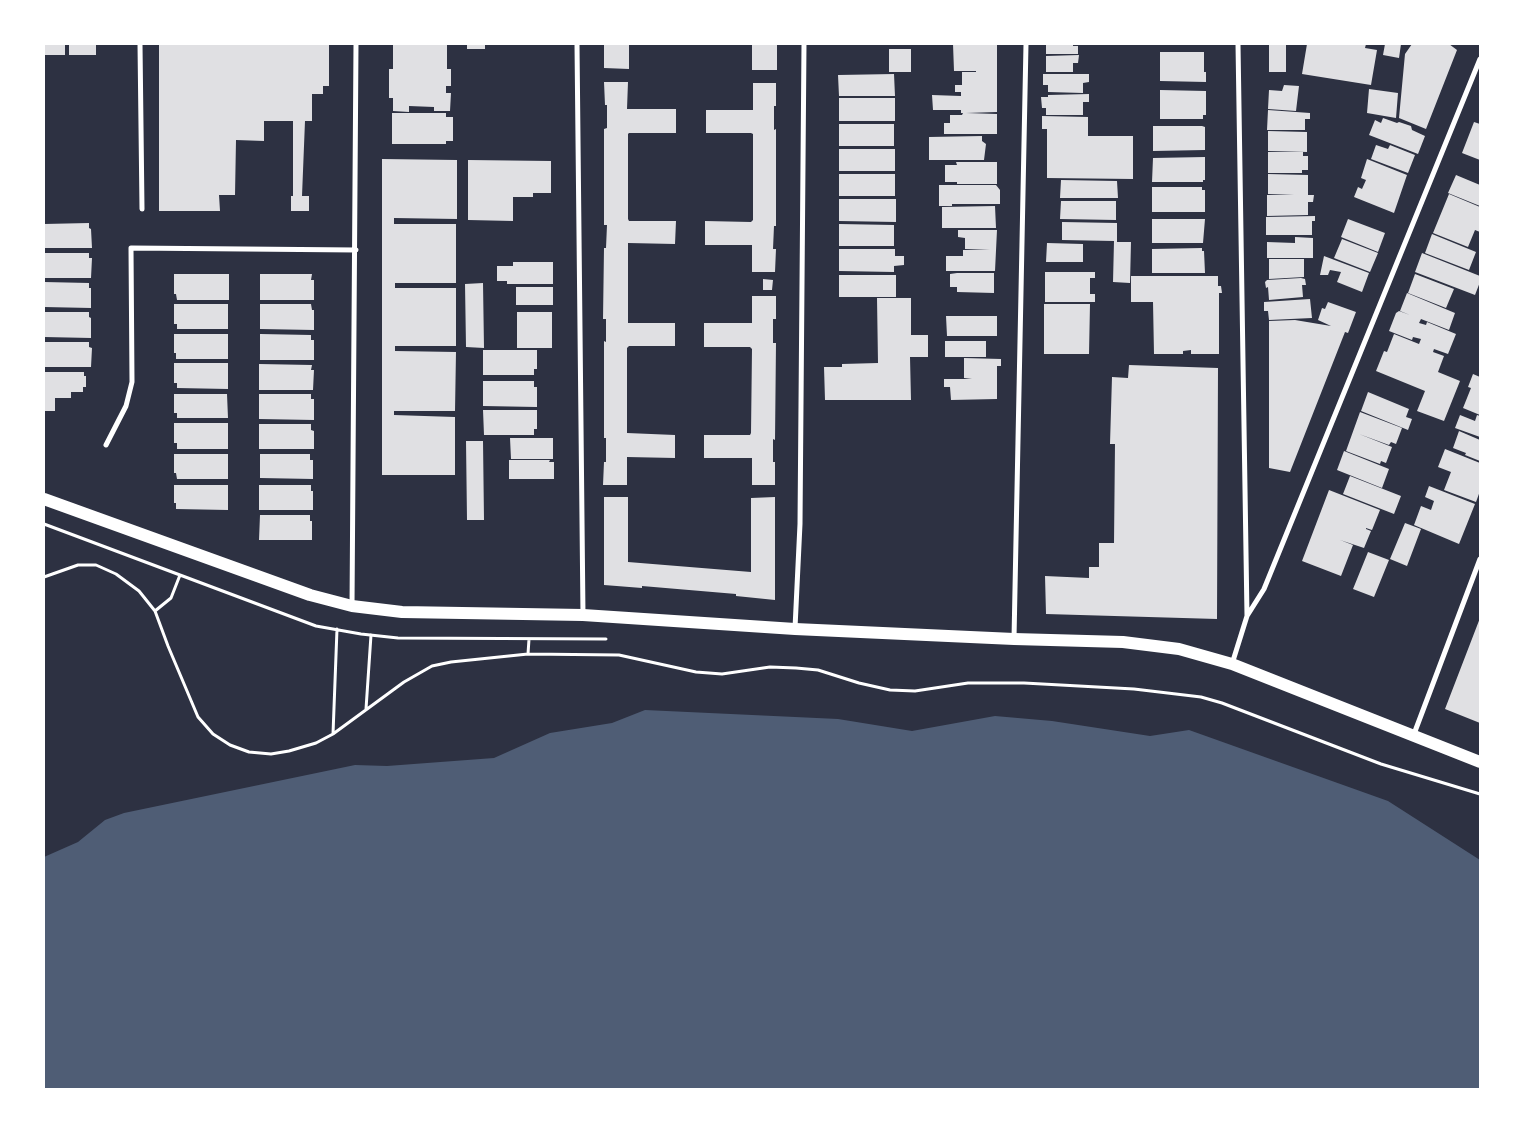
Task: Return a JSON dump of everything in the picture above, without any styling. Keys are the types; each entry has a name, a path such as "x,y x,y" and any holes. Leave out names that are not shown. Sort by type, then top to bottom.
{"main road":[{"path":"44,499 310,595 352,606 402,612 583,615 1014,639 1122,642 1161,646 1198,653 1232,664 1480,762"}],"street":[{"path":"140,44 142,209"},
{"path":"352,606 356,44"},
{"path":"577,44 583,615"},
{"path":"795,628 800,524 804,44"},
{"path":"1014,639 1026,44"},
{"path":"1238,44 1247,616"},
{"path":"1232,664 1247,616 1264,589 1480,59"},
{"path":"106,445 126,406 132,382 131,248 356,250"},
{"path":"1413,736 1480,559"}],"path":[{"path":"44,524 146,562"},
{"path":"44,577 78,565 96,565 116,574 139,591 155,611 198,717 213,734 230,745 249,752 271,754 289,752 316,743 332,734 404,682 432,666 450,662 528,654 619,656 705,673 722,674 770,668 818,670 859,683 890,690 915,691 968,683 1024,683 1134,689 1201,697 1222,703 1382,764 1480,794"},
{"path":"155,611 170,598 180,575"},
{"path":"332,734 337,629"},
{"path":"366,709 371,635"},
{"path":"528,654 529,639"}],"water":[{"path":"645,710 838,719 912,731 995,716 1052,721 1150,736 1189,730 1388,801 1480,860 1480,1089 44,1089 44,857 78,842 105,820 124,813 355,765 387,766 494,758 550,733 612,723"}],"building":[{"path":"44,44 65,44 65,55 44,55"},
{"path":"69,44 96,44 96,55 69,55"},
{"path":"159,44 329,44 329,86 323,86 323,94 312,94 312,121 305,121 302,196 309,196 309,211 291,211 291,196 293,196 293,121 264,121 264,141 236,140 235,195 219,195 220,211 159,211"},
{"path":"393,44 447,44 447,69 451,69 451,86 446,86 446,93 451,93 450,111 434,111 434,107 409,106 409,112 393,111 393,98 389,98 389,69 393,69"},
{"path":"467,44 485,44 485,49 467,49"},
{"path":"604,44 629,44 629,69 604,68"},
{"path":"752,44 777,44 777,70 752,70"},
{"path":"953,44 997,44 997,112 966,113 997,114 997,134 944,134 944,123 950,123 950,115 962,115 963,113 961,113 961,110 933,110 932,95 961,96 961,92 955,92 955,85 962,85 962,72 976,72 954,71"},
{"path":"1046,44 1073,44 1073,46 1078,46 1078,54 1046,54"},
{"path":"1269,44 1286,44 1286,72 1269,72"},
{"path":"1307,44 1366,44 1365,48 1377,50 1371,85 1302,74"},
{"path":"1385,44 1401,44 1399,58 1383,55"},
{"path":"1412,44 1449,44 1457,50 1426,129 1399,118 1405,54"},
{"path":"889,49 911,49 911,72 889,72"},
{"path":"1160,52 1204,52 1206,82 1160,81"},
{"path":"1079,55 1078,63 1073,63 1073,72 1046,72 1046,56"},
{"path":"894,74 895,96 839,96 838,75"},
{"path":"1043,74 1089,74 1089,82 1083,83 1083,93 1048,92 1048,85 1043,85"},
{"path":"604,82 628,82 627,109 676,109 676,133 628,134 629,221 676,221 675,244 628,243 628,323 675,323 675,346 629,346 627,348 627,433 675,435 675,458 627,457 627,485 603,485 604,462 606,462 606,438 604,438 604,341 606,342 606,319 603,319 604,248 606,248 607,225 604,225 604,129 607,128 607,105 605,105"},
{"path":"753,83 776,83 774,130 776,129 776,226 774,226 773,249 776,249 775,272 752,272 752,245 705,245 705,221 751,222 753,220 753,134 706,133 706,110 753,110"},
{"path":"1284,85 1299,86 1296,111 1268,109 1269,90 1282,91"},
{"path":"1369,89 1398,93 1396,118 1367,113"},
{"path":"1160,90 1206,91 1206,115 1203,115 1203,119 1160,119"},
{"path":"1089,94 1089,102 1083,102 1083,115 1046,115 1046,108 1042,108 1041,97 1048,97 1048,95"},
{"path":"839,98 895,98 895,121 839,121"},
{"path":"1268,110 1310,113 1310,119 1305,119 1305,130 1267,130"},
{"path":"392,113 446,113 446,117 453,117 453,141 446,141 446,144 392,144"},
{"path":"1042,116 1088,117 1088,136 1133,136 1133,179 1047,178 1047,129 1042,129"},
{"path":"1383,118 1411,126 1412,130 1425,136 1418,154 1369,135 1375,120 1381,123"},
{"path":"1474,122 1480,124 1480,160 1462,153"},
{"path":"839,124 894,124 894,146 839,146"},
{"path":"1153,126 1205,127 1205,150 1153,151"},
{"path":"1268,131 1307,132 1307,152 1268,151"},
{"path":"982,136 982,141 986,144 984,160 929,160 929,137"},
{"path":"1376,145 1388,149 1390,145 1415,155 1408,173 1371,159"},
{"path":"839,149 895,149 895,171 839,171"},
{"path":"1268,152 1303,152 1303,156 1308,156 1308,170 1302,170 1302,173 1268,173"},
{"path":"1205,157 1205,180 1203,182 1152,182 1153,158"},
{"path":"382,159 457,160 457,219 394,218 394,224 456,224 456,283 395,283 395,288 456,288 456,346 395,346 395,351 456,352 455,411 394,411 394,415 455,417 455,475 382,475"},
{"path":"1367,159 1407,175 1394,213 1354,197 1358,187 1362,189 1366,180 1361,178"},
{"path":"468,160 551,161 551,193 533,193 533,197 513,197 513,221 468,220"},
{"path":"956,162 997,162 997,184 957,184 957,182 945,182 945,165 957,165"},
{"path":"839,174 895,174 895,196 839,196"},
{"path":"1268,174 1308,175 1308,195 1314,195 1313,202 1308,202 1308,215 1267,216 1267,195 1294,195 1268,194"},
{"path":"1456,175 1480,185 1480,206 1448,193"},
{"path":"1061,180 1117,181 1118,198 1060,198"},
{"path":"939,185 996,185 1000,190 1000,204 952,204 952,206 939,206"},
{"path":"1152,187 1202,187 1202,190 1205,190 1205,212 1152,212"},
{"path":"1449,194 1480,207 1480,232 1475,230 1468,247 1433,233"},
{"path":"839,199 896,199 896,222 839,221"},
{"path":"1061,201 1116,201 1116,220 1060,219"},
{"path":"995,206 996,228 942,228 942,207"},
{"path":"1315,216 1315,221 1312,221 1312,235 1266,235 1266,217"},
{"path":"1152,219 1205,219 1203,243 1152,243"},
{"path":"1348,219 1385,233 1378,252 1341,237"},
{"path":"1062,222 1117,223 1117,242 1131,242 1130,283 1113,282 1114,241 1062,240"},
{"path":"89,223 92,248 44,248 44,224"},
{"path":"839,224 894,225 894,246 839,246"},
{"path":"958,230 997,230 995,271 946,271 946,256 963,256 963,250 990,250 965,249 965,238 958,237"},
{"path":"1432,234 1476,252 1469,270 1425,253"},
{"path":"1295,237 1313,238 1313,258 1267,258 1267,242 1295,243"},
{"path":"1342,239 1378,253 1370,272 1334,258"},
{"path":"1047,243 1083,244 1083,262 1046,262"},
{"path":"1202,248 1202,251 1204,251 1205,273 1152,273 1152,249"},
{"path":"839,249 895,249 895,256 904,256 904,265 894,266 894,272 839,271"},
{"path":"44,253 89,253 89,258 92,258 91,278 44,278"},
{"path":"1422,253 1480,276 1480,282 1475,295 1415,272"},
{"path":"1324,256 1369,273 1362,292 1337,282 1341,272 1330,270 1328,275 1320,275"},
{"path":"1269,259 1304,259 1304,277 1269,279"},
{"path":"513,262 553,262 553,284 507,284 507,281 497,281 497,266 513,266"},
{"path":"1045,272 1095,272 1095,278 1090,278 1090,294 1095,294 1095,302 1045,302"},
{"path":"994,273 994,293 957,292 957,287 950,287 950,274"},
{"path":"174,274 229,274 229,300 177,300 176,294 174,294"},
{"path":"260,274 312,274 311,280 314,280 314,300 260,300"},
{"path":"1415,274 1454,289 1446,308 1408,293"},
{"path":"839,275 896,275 896,297 839,297"},
{"path":"1131,276 1218,276 1218,286 1221,286 1222,293 1219,293 1219,354 1191,354 1191,350 1183,351 1183,354 1154,354 1153,302 1131,302"},
{"path":"763,279 773,280 772,290 763,290"},
{"path":"1305,279 1306,285 1302,285 1303,297 1269,300 1268,287 1266,288 1265,282 1267,280"},
{"path":"44,282 89,283 89,288 91,288 91,308 44,307"},
{"path":"483,283 484,348 466,347 465,284"},
{"path":"516,287 553,287 553,305 516,305"},
{"path":"1407,293 1455,313 1449,330 1421,319 1419,323 1426,325 1427,322 1456,334 1448,354 1434,349 1433,352 1444,356 1438,372 1460,381 1444,421 1417,411 1425,391 1376,371 1384,351 1387,352 1394,334 1419,344 1421,339 1413,337 1412,340 1389,331 1396,313 1399,311 1410,315 1400,311"},
{"path":"752,296 776,296 776,319 773,319 773,343 776,343 775,440 773,439 775,485 752,485 752,458 704,458 704,435 750,435 751,433 752,349 750,347 704,347 704,323 752,323"},
{"path":"877,298 911,298 911,335 928,335 928,357 910,357 911,400 825,400 824,367 842,367 842,364 878,363"},
{"path":"1310,299 1312,318 1269,320 1268,311 1264,311 1264,302"},
{"path":"1328,302 1356,312 1348,333 1345,332 1290,472 1269,468 1269,321 1295,320 1331,326 1318,320 1322,308 1325,309"},
{"path":"174,304 228,304 228,329 177,329 177,324 174,324"},
{"path":"260,304 311,304 312,310 314,310 314,330 260,329"},
{"path":"1044,304 1090,304 1089,354 1044,354"},
{"path":"44,312 89,312 89,317 91,318 91,338 44,337"},
{"path":"517,312 552,312 552,348 517,348"},
{"path":"946,316 997,316 997,336 947,336"},
{"path":"174,334 228,334 228,359 176,359 176,353 174,353"},
{"path":"260,334 311,335 311,340 314,340 314,360 260,360"},
{"path":"945,341 986,341 986,357 945,357"},
{"path":"44,342 89,342 89,347 92,348 91,367 44,367"},
{"path":"483,350 537,350 537,369 534,369 534,375 483,375"},
{"path":"964,358 1001,359 1001,366 997,366 997,399 951,400 950,387 944,387 944,379 972,379 964,378"},
{"path":"174,363 228,363 228,389 177,388 177,383 174,383"},
{"path":"259,364 312,365 311,370 314,370 313,390 259,390"},
{"path":"1129,365 1218,368 1217,619 1046,614 1045,576 1089,578 1089,567 1099,567 1099,543 1114,543 1115,444 1110,444 1112,377 1128,378"},
{"path":"44,372 84,372 86,387 83,387 83,392 71,392 71,398 55,398 55,411 44,411"},
{"path":"1473,374 1480,377 1480,415 1463,408 1471,388 1468,387"},
{"path":"483,381 534,381 534,387 537,387 537,407 483,406"},
{"path":"1368,392 1409,409 1406,417 1412,419 1408,430 1361,411"},
{"path":"174,394 227,394 228,418 177,418 177,413 174,413"},
{"path":"259,394 311,394 311,399 314,399 314,420 259,419"},
{"path":"483,410 537,410 537,429 534,429 534,435 484,435"},
{"path":"1360,412 1402,428 1396,444 1391,442 1389,445 1359,434 1392,447 1386,463 1381,461 1380,464 1346,451"},
{"path":"1460,415 1475,421 1477,415 1480,416 1480,437 1455,428"},
{"path":"174,423 228,423 228,449 177,449 177,443 174,443"},
{"path":"259,424 311,424 311,430 314,431 314,449 259,449"},
{"path":"1459,431 1480,440 1480,461 1453,448"},
{"path":"510,438 553,438 553,459 511,459"},
{"path":"466,441 483,441 484,520 467,520"},
{"path":"1445,449 1480,463 1480,491 1476,502 1444,490 1451,472 1438,467"},
{"path":"1344,451 1389,469 1382,488 1337,470"},
{"path":"174,454 228,454 228,479 177,479 176,473 174,473"},
{"path":"260,454 310,454 310,460 313,460 313,479 260,478"},
{"path":"509,460 550,460 549,462 554,462 554,479 509,479"},
{"path":"1350,476 1401,496 1394,514 1343,494"},
{"path":"174,485 228,485 228,510 176,509"},
{"path":"259,485 311,485 311,491 313,491 313,510 259,510"},
{"path":"1429,486 1475,504 1459,544 1414,525 1421,506 1431,510 1434,501 1425,497"},
{"path":"1329,490 1380,510 1372,530 1366,528 1371,531 1364,548 1340,540 1353,545 1341,576 1302,561"},
{"path":"604,497 628,497 628,562 751,572 751,498 775,497 775,600 736,596 736,594 642,586 642,588 604,585"},
{"path":"260,515 310,515 310,521 312,521 312,540 259,540"},
{"path":"1405,523 1421,529 1407,566 1390,559"},
{"path":"1368,552 1389,560 1374,597 1353,589"},
{"path":"1480,618 1480,723 1445,709"}]}
